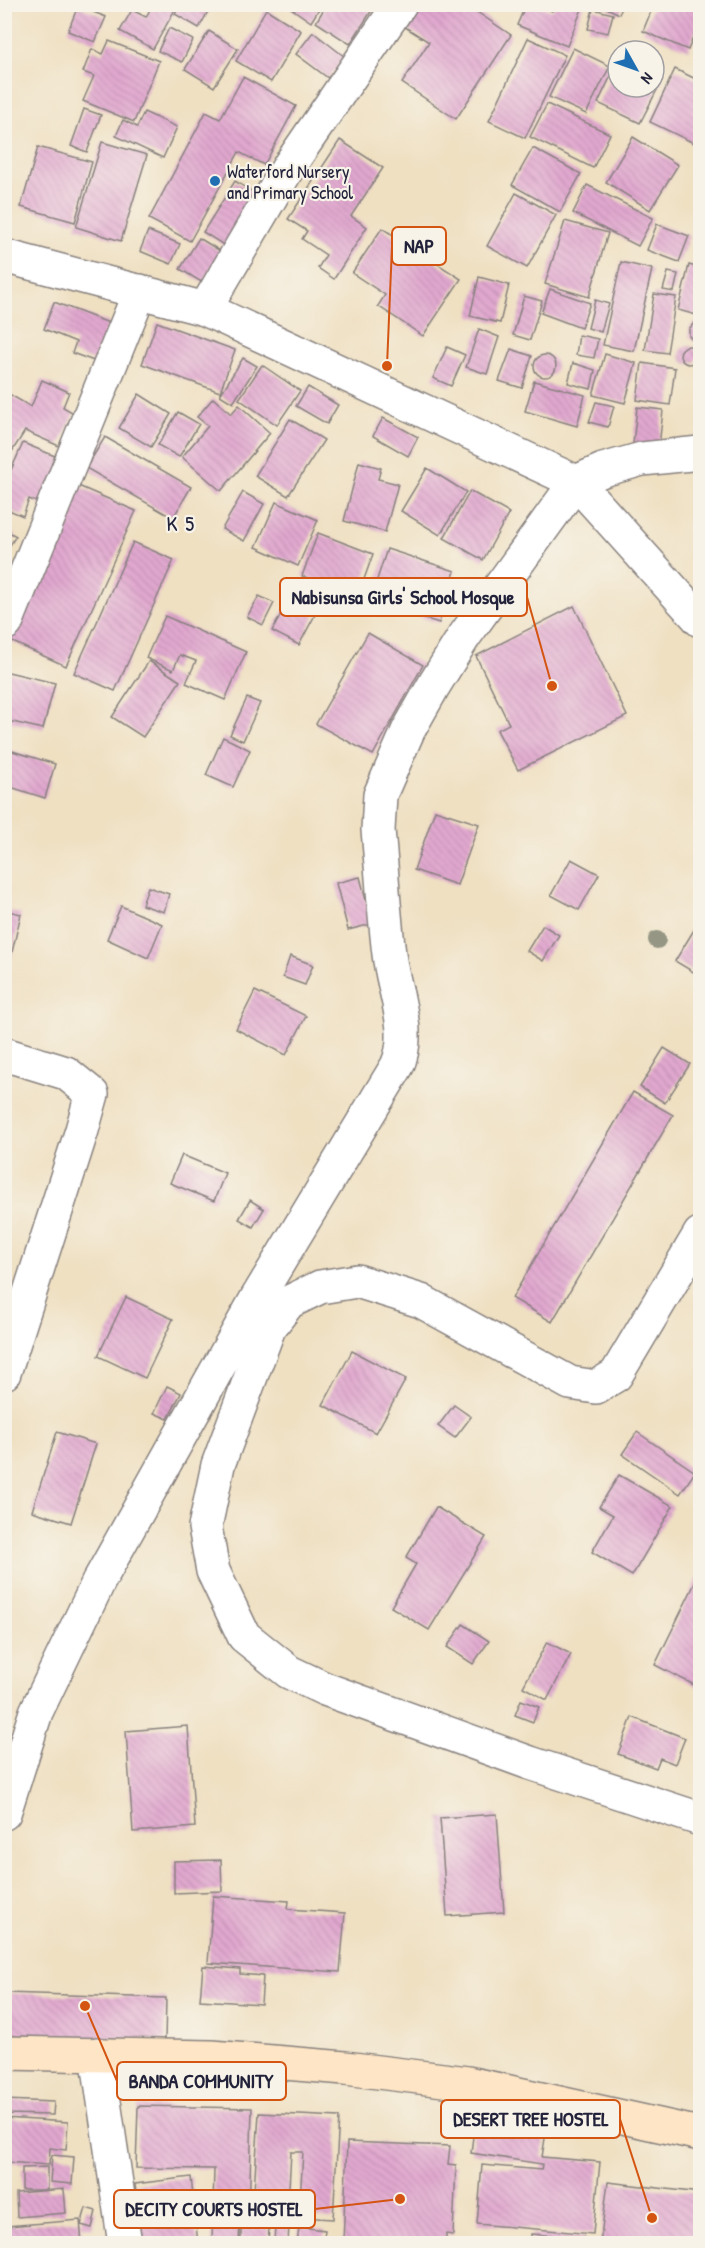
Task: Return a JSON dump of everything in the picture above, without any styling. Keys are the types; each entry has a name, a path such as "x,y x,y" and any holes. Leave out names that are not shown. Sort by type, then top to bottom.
{"street":[{"path":"205,309 289,166 400,4"},
{"path":"4,256 205,309 576,482 700,620"},
{"path":"6,623 140,291"},
{"path":"4,1813 36,1712 99,1581 257,1298 403,1053 404,1037 389,955 378,830 380,795 408,731 469,630 576,482 603,470 642,459 700,453"},
{"path":"4,1054 66,1073 92,1094 4,1373"},
{"path":"700,1234 616,1375 596,1387 570,1383 421,1301 357,1281 320,1287 289,1302 269,1328 257,1360 219,1465 206,1527 213,1571 244,1636 289,1672 325,1689 530,1763 700,1819"},
{"path":"4,2053 212,2057 345,2068 457,2081 700,2134"},
{"path":"97,2054 125,2244"}],"building":[{"path":"153,4 178,4 153,49 120,31 132,10 146,17"},
{"path":"180,4 212,4 199,28 175,14"},
{"path":"285,4 322,4 311,22"},
{"path":"327,4 376,4 350,44 316,22"},
{"path":"420,4 465,4 511,35 456,119 402,83 429,42 405,27"},
{"path":"526,4 536,4 552,11 555,4 584,4 567,46 517,25"},
{"path":"599,4 624,4 619,14"},
{"path":"654,4 700,4 700,21 688,50 643,31"},
{"path":"78,6 106,17 95,42 68,31"},
{"path":"266,9 301,31 271,82 236,61"},
{"path":"593,9 613,14 608,33 588,29"},
{"path":"169,28 193,40 182,62 158,51"},
{"path":"209,31 238,49 214,87 185,69"},
{"path":"313,32 345,57 328,78 296,54"},
{"path":"528,38 565,55 525,138 489,121"},
{"path":"109,41 159,61 134,122 83,101 94,76 83,72 92,49 103,54"},
{"path":"573,48 606,64 606,74 586,114 549,97"},
{"path":"675,69 700,81 700,146 650,122 661,99 666,99 666,88"},
{"path":"243,77 296,106 264,165 239,152 190,241 149,219 206,112 220,119"},
{"path":"606,86 606,99 652,99 640,123 598,103"},
{"path":"547,104 610,134 593,168 530,137"},
{"path":"84,109 101,115 87,152 71,146"},
{"path":"144,112 177,127 163,158 116,136 123,120 137,127"},
{"path":"633,137 678,165 650,210 606,182"},
{"path":"340,140 383,168 351,216 367,227 334,279 318,268 326,255 302,239 307,231 288,219"},
{"path":"102,142 147,155 121,241 76,227"},
{"path":"38,147 92,162 75,222 21,207"},
{"path":"533,148 581,174 560,212 512,185"},
{"path":"235,181 258,195 225,246 203,232"},
{"path":"587,185 653,218 638,246 573,213"},
{"path":"516,193 556,215 527,268 487,246"},
{"path":"565,221 608,233 589,297 545,284"},
{"path":"657,224 689,236 679,262 647,250"},
{"path":"382,228 461,279 423,336 378,306 385,295 352,273"},
{"path":"148,231 180,244 171,264 140,251"},
{"path":"199,238 222,252 203,283 180,269"},
{"path":"621,262 652,269 634,351 603,345"},
{"path":"689,265 700,268 700,316 678,310"},
{"path":"668,272 678,274 674,292 663,290"},
{"path":"479,277 509,285 500,323 470,316"},
{"path":"550,289 590,303 581,328 541,313"},
{"path":"654,294 676,297 667,353 645,350"},
{"path":"524,296 542,301 530,340 513,335"},
{"path":"595,300 609,304 601,332 588,328"},
{"path":"54,302 109,323 94,361 72,353 76,342 44,329"},
{"path":"157,322 235,350 220,392 142,364"},
{"path":"700,322 700,342 695,342 689,336 689,329 694,323"},
{"path":"479,329 499,337 487,374 466,367"},
{"path":"579,335 598,339 594,358 576,355"},
{"path":"685,346 693,346 698,351 696,362 685,364 680,359 680,351"},
{"path":"447,347 465,355 451,386 433,378"},
{"path":"511,349 532,356 522,388 499,381"},
{"path":"605,354 636,363 625,403 593,395"},
{"path":"545,355 553,358 556,366 553,374 545,377 537,374 534,366 537,358"},
{"path":"243,358 257,366 233,403 220,395"},
{"path":"573,363 595,370 591,389 568,383"},
{"path":"642,363 675,368 670,405 637,400"},
{"path":"262,365 300,391 277,425 239,399"},
{"path":"42,380 69,392 63,407 74,413 59,446 25,431 11,453 4,449 4,391 31,407"},
{"path":"534,381 585,395 577,426 525,411"},
{"path":"308,387 338,405 327,424 296,406"},
{"path":"139,394 171,414 151,447 119,428"},
{"path":"213,398 231,414 239,405 270,433 221,491 182,457 208,426 197,417"},
{"path":"596,402 614,406 608,427 589,422"},
{"path":"637,407 663,410 659,447 633,444"},
{"path":"178,412 199,424 179,457 158,445"},
{"path":"383,418 418,437 408,456 373,436"},
{"path":"290,419 324,440 288,496 255,476"},
{"path":"105,437 191,487 173,518 86,468"},
{"path":"23,443 67,461 48,507 29,499 23,516 4,508 4,486"},
{"path":"359,462 381,468 378,479 398,484 385,532 344,521"},
{"path":"427,468 466,492 440,535 401,511"},
{"path":"76,485 136,511 66,666 6,639"},
{"path":"470,491 509,513 483,560 444,538"},
{"path":"243,492 264,504 244,541 222,529"},
{"path":"276,502 318,520 298,566 256,547"},
{"path":"4,529 16,536 4,554"},
{"path":"318,533 373,554 358,596 302,576"},
{"path":"133,542 174,560 115,691 74,673"},
{"path":"387,549 455,571 439,623 370,601"},
{"path":"259,596 274,603 263,625 247,617"},
{"path":"289,600 316,613 299,645 272,631"},
{"path":"574,606 627,716 518,770 497,730 509,724 476,656"},
{"path":"165,616 246,652 225,700 186,683 196,661 180,655 173,670 146,658"},
{"path":"368,633 423,665 373,755 316,724"},
{"path":"149,661 180,681 143,737 112,717"},
{"path":"4,671 55,683 43,729 4,720"},
{"path":"247,698 260,703 243,741 230,735"},
{"path":"223,737 250,750 233,787 206,775"},
{"path":"9,750 55,764 45,798 4,785 4,765"},
{"path":"435,810 479,824 457,885 414,870"},
{"path":"571,859 599,874 579,910 551,895"},
{"path":"360,877 372,924 348,930 336,883"},
{"path":"148,887 169,894 164,912 142,905"},
{"path":"121,906 162,924 148,958 107,939"},
{"path":"4,910 21,914 10,961 4,960"},
{"path":"700,920 700,976 675,961"},
{"path":"543,925 559,935 543,961 527,951"},
{"path":"290,956 313,965 305,985 283,977"},
{"path":"255,991 306,1016 286,1055 236,1029"},
{"path":"664,1048 690,1064 665,1103 640,1087"},
{"path":"633,1092 673,1115 552,1322 512,1298"},
{"path":"182,1155 225,1173 214,1201 170,1183"},
{"path":"250,1200 264,1209 253,1227 239,1219"},
{"path":"126,1297 173,1319 145,1378 98,1356"},
{"path":"352,1351 406,1379 376,1433 323,1405"},
{"path":"167,1386 181,1393 168,1419 154,1413"},
{"path":"454,1405 471,1417 455,1438 438,1426"},
{"path":"57,1432 96,1444 71,1523 32,1511"},
{"path":"637,1432 695,1472 680,1494 622,1454"},
{"path":"619,1475 673,1506 632,1576 592,1552 613,1515 599,1507"},
{"path":"436,1507 486,1537 429,1630 391,1607 416,1564 406,1558"},
{"path":"698,1577 700,1578 700,1688 655,1665"},
{"path":"463,1624 489,1641 473,1664 447,1647"},
{"path":"547,1642 571,1654 547,1700 523,1687"},
{"path":"521,1700 539,1707 533,1722 515,1715"},
{"path":"632,1717 685,1738 675,1764 660,1758 656,1768 618,1754"},
{"path":"188,1726 195,1827 133,1832 126,1731"},
{"path":"497,1814 504,1912 447,1916 440,1818"},
{"path":"221,1860 222,1891 174,1893 174,1861"},
{"path":"213,1896 289,1901 288,1909 345,1913 340,1972 208,1963"},
{"path":"203,1966 240,1969 240,1974 263,1976 261,2004 200,2000"},
{"path":"4,1993 166,1998 165,2041 4,2036"},
{"path":"4,2100 54,2102 53,2115 4,2114"},
{"path":"138,2106 252,2108 249,2218 240,2218 239,2244 212,2244 214,2169 136,2168"},
{"path":"259,2113 339,2117 333,2219 299,2217 303,2152 291,2152 287,2224 252,2222"},
{"path":"4,2118 68,2122 66,2150 50,2148 49,2165 4,2162"},
{"path":"474,2128 521,2135 522,2128 546,2132 542,2157 600,2162 593,2234 477,2224 482,2165 541,2170 542,2164 471,2153"},
{"path":"347,2142 450,2146 448,2164 456,2165 453,2235 446,2234 446,2244 343,2244"},
{"path":"52,2155 74,2157 72,2184 50,2182"},
{"path":"47,2167 47,2190 22,2190 22,2168"},
{"path":"191,2177 198,2244 142,2244 135,2184"},
{"path":"608,2182 700,2193 700,2244 600,2244"},
{"path":"64,2189 66,2213 17,2217 16,2193"},
{"path":"86,2208 96,2211 92,2228 81,2225"},
{"path":"80,2220 82,2244 8,2244 7,2226"},
{"path":"275,2225 289,2225 288,2244 274,2244"},
{"path":"241,2227 269,2228 268,2244 241,2244"},
{"path":"299,2227 325,2230 323,2244 297,2244"},
{"path":"531,2234 584,2238 584,2244 531,2244"}],"place":[{"name":"Waterford Nursery and Primary School","path":"215,181"},
{"name":"NAP","path":"387,366"},
{"name":"Nabisunsa Girls' School Mosque","path":"552,686"},
{"name":"BANDA COMMUNITY","path":"85,2006"},
{"name":"DECITY COURTS HOSTEL","path":"400,2199"},
{"name":"DESERT TREE HOSTEL","path":"652,2218"}],"district":[{"name":"K 5","path":"181,523"}]}
